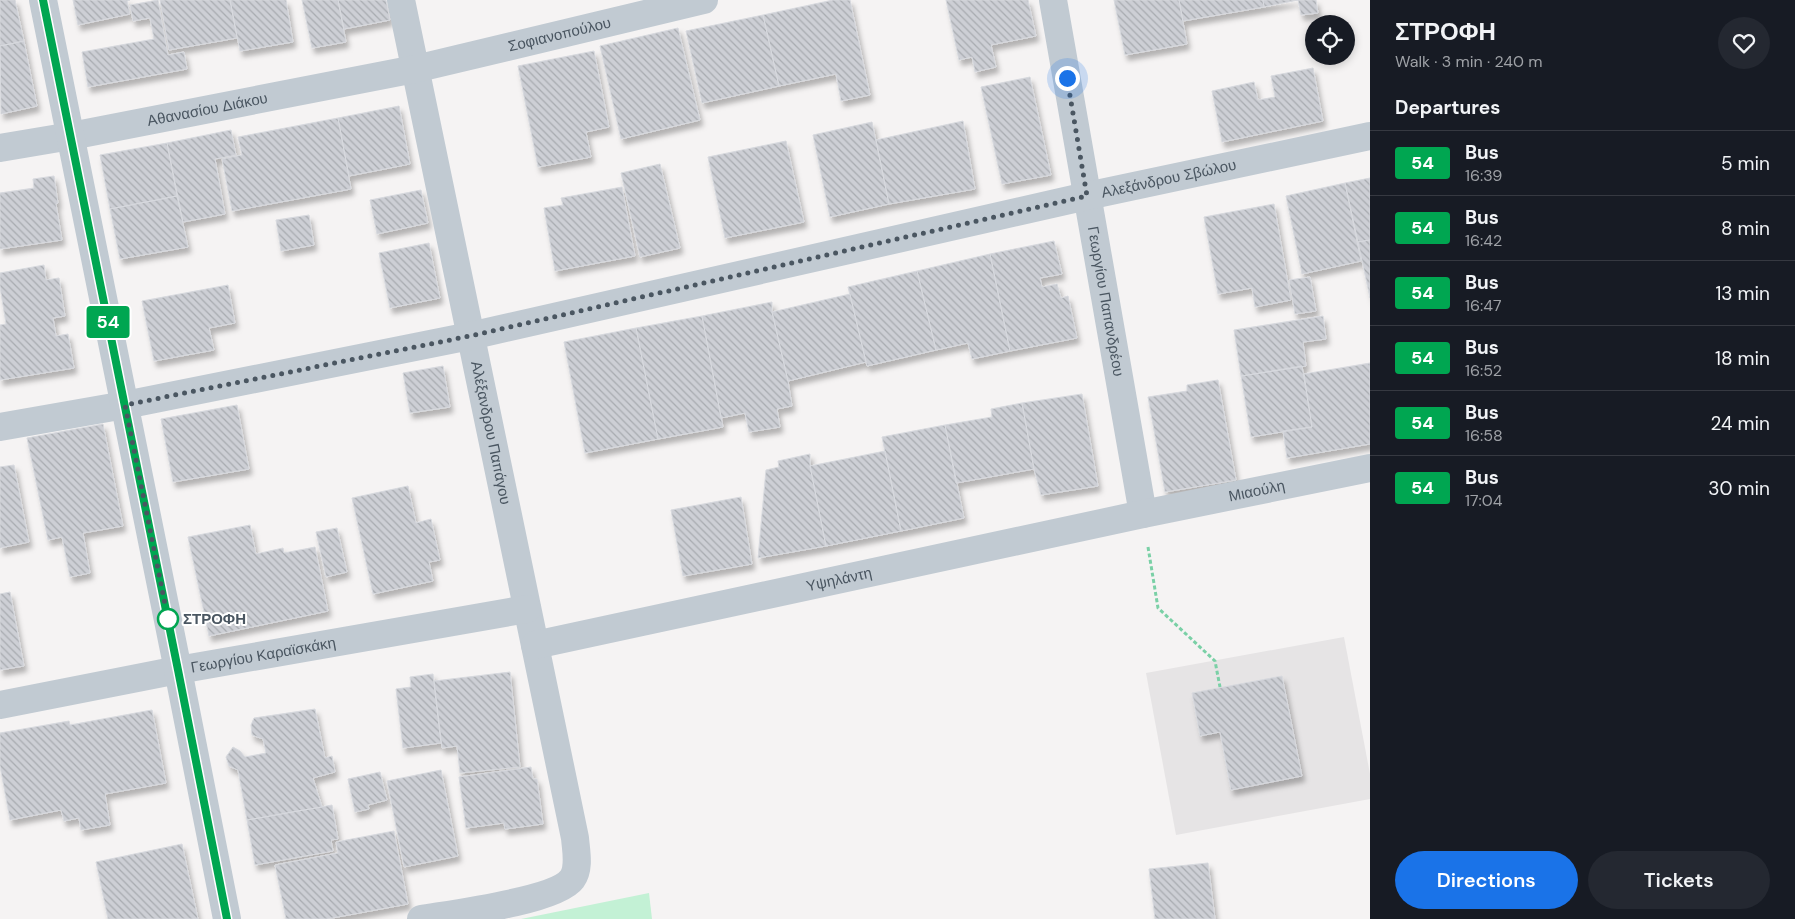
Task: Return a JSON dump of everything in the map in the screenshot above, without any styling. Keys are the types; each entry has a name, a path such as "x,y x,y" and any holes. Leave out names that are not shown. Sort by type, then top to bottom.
{"street":[{"path":"43,0 227,919"},
{"name":"Αλέξανδρου Παπάγου","path":"401,0 535,645 574,838 577,868 572,879 566,885 547,894 421,919"},
{"name":"Σοφιανοπούλου","path":"415,69 704,0"},
{"name":"Γεωργίου Παπανδρέου","path":"1053,0 1143,514"},
{"name":"Αθανασίου Διάκου","path":"0,148 415,69"},
{"name":"Αλεξάνδρου Σβώλου","path":"0,427 125,405 470,336 1087,196 1370,136"},
{"name":"Μιαούλη","path":"1143,514 1370,468"},
{"name":"Υψηλάντη","path":"535,645 1143,514"},
{"name":"Γεωργίου Καραϊσκάκη","path":"0,705 178,670 527,609"}],"path":[{"path":"1143,514 1158,608 1215,661 1220,687"}],"shaded area":[{"path":"1344,637 1370,774 1370,799 1176,835 1146,673"}],"green space":[{"path":"649,893 652,919 521,919"}],"building":[{"path":"0,0 15,0 24,41 0,46"},
{"path":"73,0 130,0 127,1 130,14 78,25"},
{"path":"158,0 168,55 184,52 187,69 88,87 82,52 154,39 150,18 133,21 130,5"},
{"path":"160,0 230,0 237,38 169,50"},
{"path":"230,0 286,0 293,42 240,51"},
{"path":"302,0 338,0 346,42 312,48"},
{"path":"338,0 386,0 390,20 344,29"},
{"path":"833,0 850,0 870,95 841,101 836,74 779,86 763,15"},
{"path":"946,0 1028,0 1036,36 991,45 996,67 975,72 972,57 959,60"},
{"path":"1114,0 1179,0 1187,44 1125,55"},
{"path":"1179,0 1263,0 1264,7 1183,21"},
{"path":"1263,0 1298,0 1264,7"},
{"path":"1298,0 1316,0 1318,13 1301,15"},
{"path":"763,15 779,86 702,103 686,31"},
{"path":"678,28 700,120 621,139 600,46"},
{"path":"24,41 37,106 1,114 0,46"},
{"path":"594,51 609,127 586,132 591,157 538,167 518,66"},
{"path":"1313,68 1323,121 1222,142 1212,91 1254,82 1258,100 1275,97 1271,76"},
{"path":"1030,77 1051,175 1002,184 981,87"},
{"path":"399,106 410,164 349,176 338,118"},
{"path":"338,118 351,189 232,211 222,159 242,155 238,137"},
{"path":"963,121 975,189 889,204 876,140"},
{"path":"872,122 889,204 830,217 813,135"},
{"path":"231,130 236,155 215,159 225,214 183,222 167,143"},
{"path":"786,141 804,222 725,238 708,157"},
{"path":"167,143 177,196 110,209 100,155"},
{"path":"660,164 680,248 640,257 621,173"},
{"path":"54,176 62,240 0,249 0,193 34,188 33,179"},
{"path":"1370,178 1370,240 1358,242 1345,183"},
{"path":"1345,183 1361,261 1302,274 1286,196"},
{"path":"622,187 635,256 555,271 544,208 563,205 561,198"},
{"path":"421,190 428,223 377,234 370,200"},
{"path":"177,196 188,247 120,259 110,209"},
{"path":"1274,204 1291,300 1255,307 1252,288 1218,294 1204,217"},
{"path":"309,215 314,245 281,251 276,220"},
{"path":"1370,240 1370,298 1358,242"},
{"path":"1054,241 1062,274 1040,278 1042,287 1057,284 1061,298 1068,296 1077,338 1010,351 990,254"},
{"path":"429,243 440,298 390,308 379,253"},
{"path":"990,254 1010,351 972,359 968,343 936,350 917,271"},
{"path":"44,265 46,280 59,278 65,316 53,318 56,336 68,334 74,368 0,380 0,325 6,324 0,287 0,273"},
{"path":"917,271 936,350 867,366 848,287"},
{"path":"1310,277 1316,311 1295,314 1289,280"},
{"path":"228,285 235,323 209,328 214,350 154,361 142,301"},
{"path":"850,294 866,362 788,381 772,312"},
{"path":"772,302 772,312 792,406 777,409 780,427 749,432 745,413 721,418 702,316"},
{"path":"702,316 723,427 658,439 636,328"},
{"path":"1323,316 1326,339 1303,342 1306,366 1241,376 1234,330"},
{"path":"636,328 658,439 585,453 564,342"},
{"path":"1370,363 1370,444 1287,458 1283,431 1312,427 1304,374"},
{"path":"443,366 450,407 410,413 403,373"},
{"path":"1302,366 1312,427 1251,437 1241,376"},
{"path":"1218,380 1236,480 1165,492 1148,397 1187,391 1187,385"},
{"path":"1082,394 1098,486 1041,495 1034,469 1022,403"},
{"path":"1022,403 1034,469 956,483 945,425 992,417 991,409"},
{"path":"237,405 249,469 173,482 161,419"},
{"path":"103,424 123,526 83,533 90,573 70,577 62,537 48,540 27,438"},
{"path":"945,425 964,518 901,531 882,437"},
{"path":"885,451 901,531 826,546 810,466"},
{"path":"810,454 810,466 826,546 758,558 766,470 779,467 778,461"},
{"path":"14,465 29,542 0,548 0,467"},
{"path":"408,486 416,523 431,519 440,560 429,562 433,581 373,594 352,498"},
{"path":"741,497 752,564 683,576 671,510"},
{"path":"250,525 256,554 283,548 284,553 315,547 328,611 209,636 188,537"},
{"path":"337,528 347,572 326,577 316,532"},
{"path":"10,592 24,666 0,670 0,594"},
{"path":"510,672 520,767 460,773 457,746 442,748 434,681"},
{"path":"433,674 441,743 403,748 396,689 411,687 410,677"},
{"path":"1282,676 1302,776 1231,790 1220,732 1200,736 1192,693"},
{"path":"315,709 325,758 332,756 335,772 313,778 322,807 247,820 238,770 229,766 226,757 233,747 245,757 266,753 263,739 252,735 251,725 254,718"},
{"path":"152,710 166,783 105,794 110,825 81,830 79,818 64,821 61,810 10,820 0,766 0,733 69,721 70,725"},
{"path":"531,767 533,779 537,779 543,824 505,829 504,823 466,828 459,777"},
{"path":"441,770 458,856 404,867 387,781"},
{"path":"380,772 387,800 368,805 369,809 355,812 348,779"},
{"path":"332,805 338,839 331,840 333,851 255,865 247,820"},
{"path":"394,831 408,904 327,919 286,919 275,865 338,853 336,842"},
{"path":"182,844 198,919 108,919 96,862"},
{"path":"1208,863 1215,919 1155,919 1149,869"}],"bus line":[{"name":"54","path":"43,0 227,919"}],"place":[{"name":"ΣΤΡΟΦΗ","path":"168,619"}],"route":[{"path":"168,619 125,405 470,336 1087,196 1067,78"}]}
